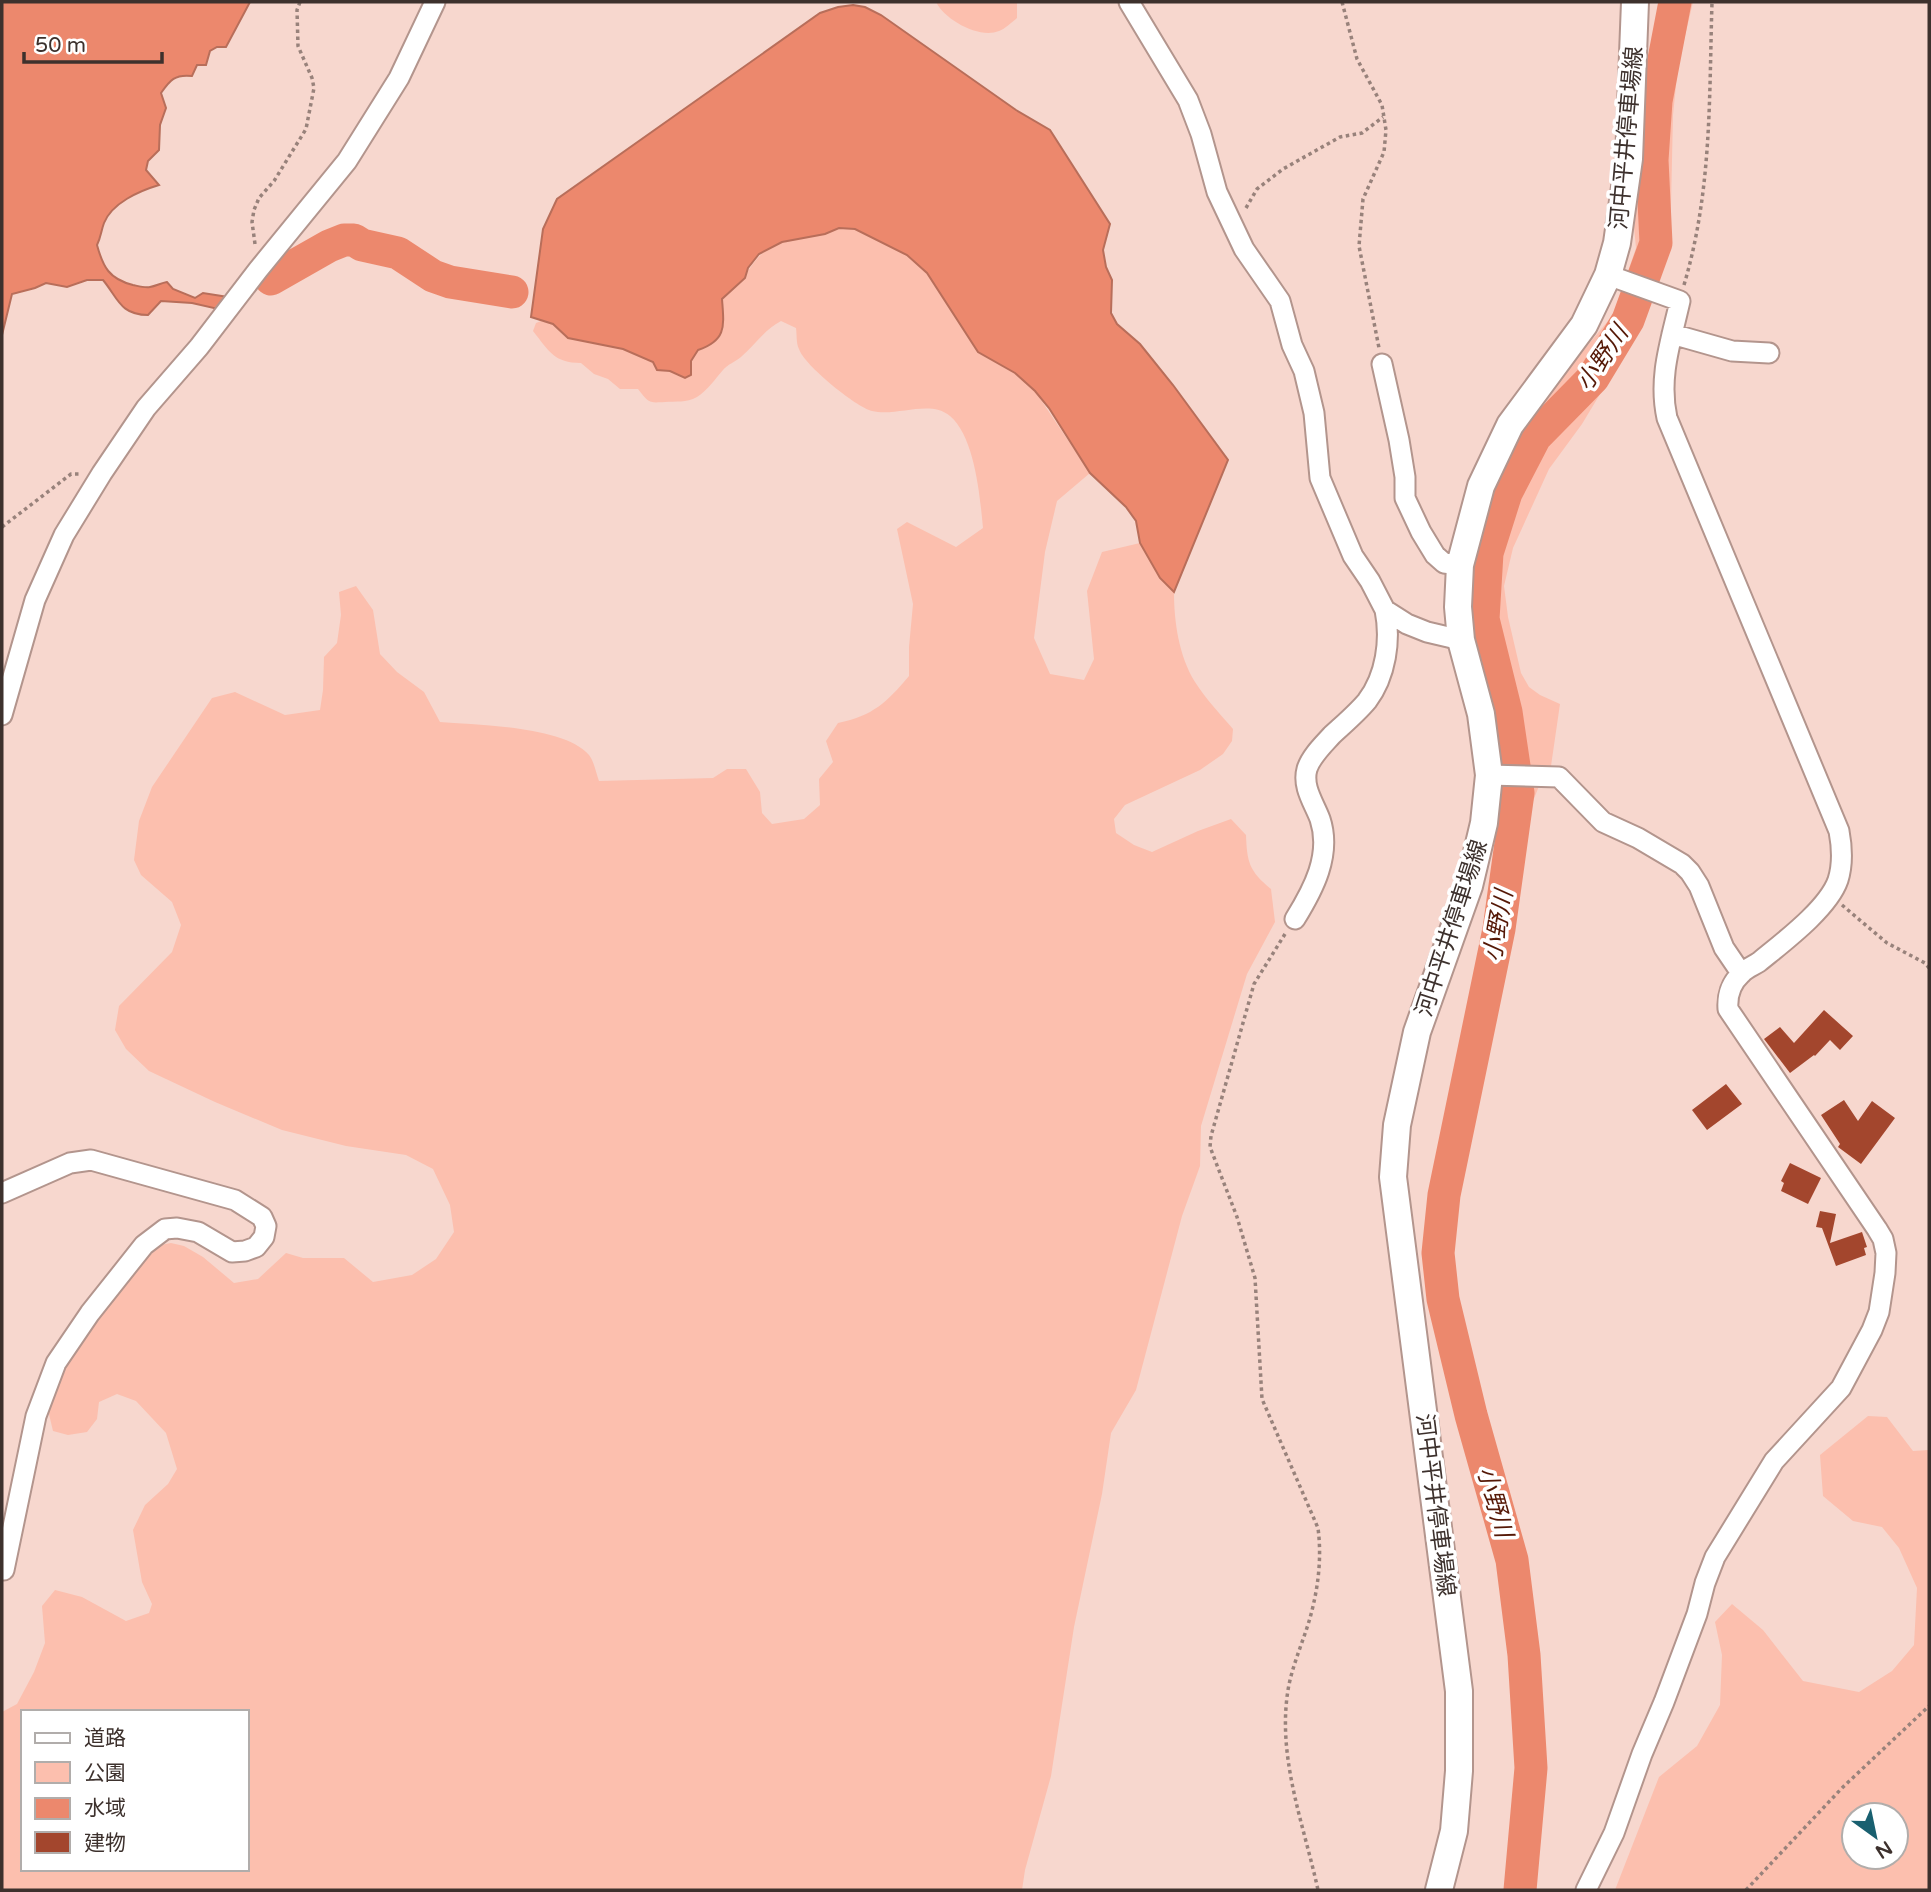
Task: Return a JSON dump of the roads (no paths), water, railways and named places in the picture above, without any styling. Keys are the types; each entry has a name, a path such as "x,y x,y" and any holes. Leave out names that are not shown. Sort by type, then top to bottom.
{"main road":[{"name":"河中平井停車場線","path":"1439,1890 1454,1831 1459,1771 1459,1691 1393,1177 1397,1125 1417,1032 1469,886 1494,775 1461,640 1458,607 1460,565 1481,485 1510,425 1584,325 1614,278 1629,159 1635,2"}],"street":[{"path":"2,715 35,600 64,536 102,473 146,408 199,346 346,161 399,78 435,2"},
{"path":"1129,2 1188,100 1201,134 1217,192 1244,249 1280,302 1292,345 1304,371 1314,413 1320,478 1353,556 1370,581 1385,610 1388,623 1387,648 1378,682 1367,700 1328,739 1307,767 1306,783 1324,838 1316,881 1295,919"},
{"path":"1586,1890 1614,1833 1697,1614 1715,1557 1774,1461 1841,1388 1879,1312 1886,1253 1883,1239 1828,1154 1728,1009 1730,990 1741,973 1758,962 1811,915 1830,894 1838,880 1842,848 1839,831 1667,418 1662,398 1663,378 1680,301 1614,278"},
{"path":"1672,334 1732,351 1769,353"},
{"path":"1382,364 1399,440 1405,477 1405,498 1435,555 1444,563 1460,565"},
{"path":"1385,610 1407,624 1427,632 1461,640"},
{"path":"1494,775 1559,777 1594,816 1682,864 1699,886 1724,948 1741,973"},
{"path":"2,1193 70,1163 92,1160 235,1200 262,1217 266,1226 264,1237 256,1247 232,1252 198,1232 165,1229 144,1245 90,1313 57,1363 36,1416 4,1570"}],"water":[{"path":"2,2 250,2 226,47 217,47 210,51 206,65 197,65 192,76 174,79 161,93 166,108 160,125 159,150 148,161 146,170 159,185 135,194 113,209 104,223 97,245 108,271 118,279 146,287 167,282 173,289 195,298 203,293 228,297 218,309 192,303 161,301 148,315 139,314 125,309 103,280 87,280 67,287 46,283 12,294 2,335"},
{"path":"853,5 865,7 881,15 1016,110 1050,130 1110,224 1103,250 1112,280 1111,313 1117,324 1140,344 1173,385 1228,460 1174,592 1160,578 1140,543 1136,521 1126,507 1090,473 1049,408 1035,391 1015,373 978,352 927,273 907,255 855,229 839,228 825,234 782,242 759,254 748,268 745,278 722,299 722,331 714,342 698,350 691,361 691,375 685,378 670,371 657,370 653,362 623,349 568,338 553,324 531,317 543,229 557,199 820,13"}],"waterway":[{"name":"小野川","path":"1520,1890 1531,1768 1524,1655 1512,1560 1471,1415 1443,1299 1438,1253 1444,1195 1499,929 1518,793 1506,712 1483,619 1487,553 1506,493 1535,437 1593,378 1628,320 1656,243 1652,160 1656,101 1675,2"},
{"path":"271,279 329,246 344,240 354,240 362,245 398,253 433,276 450,282 512,292"}]}
